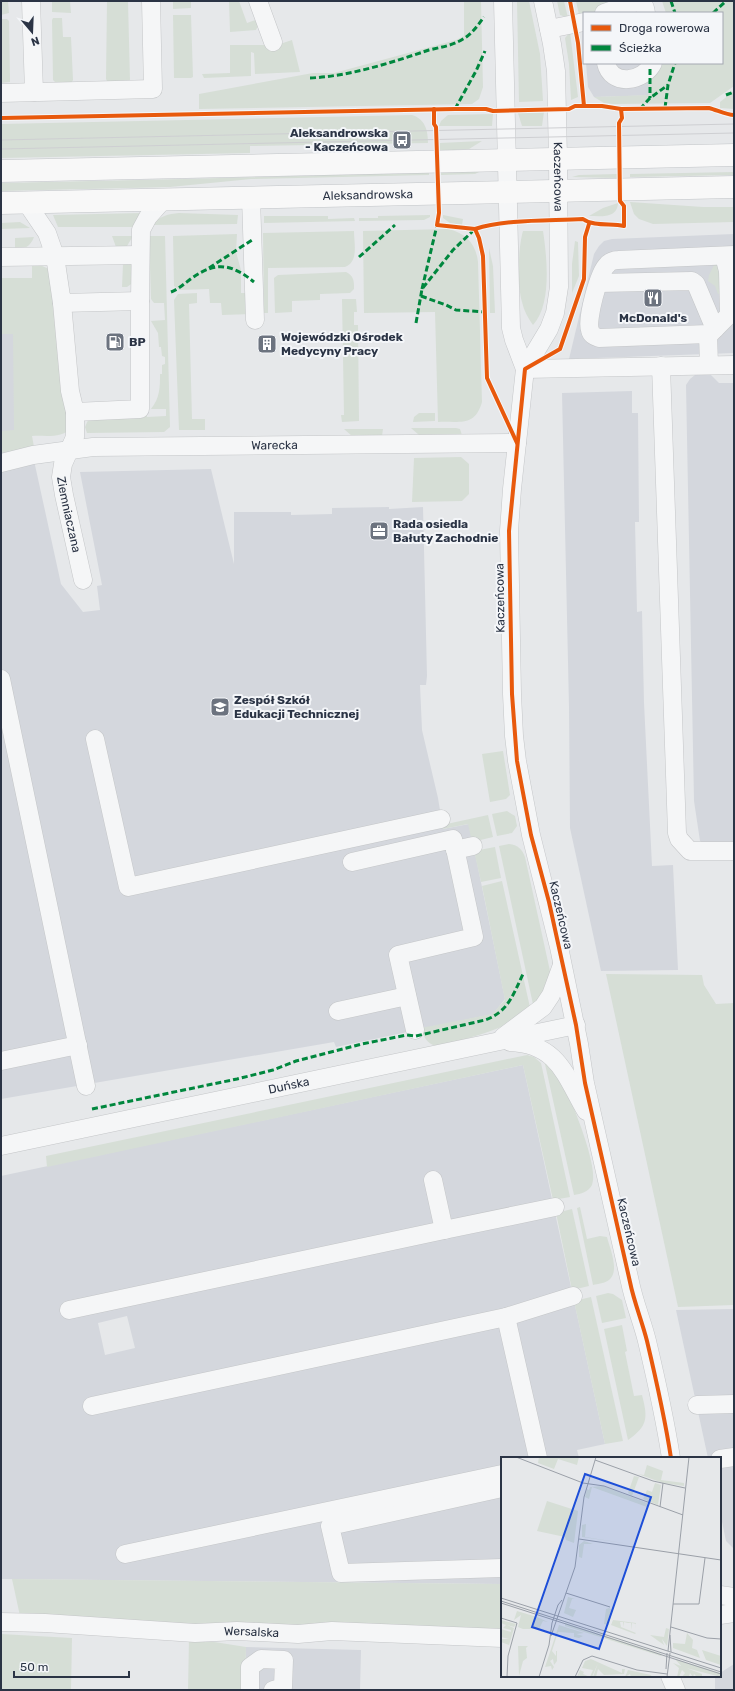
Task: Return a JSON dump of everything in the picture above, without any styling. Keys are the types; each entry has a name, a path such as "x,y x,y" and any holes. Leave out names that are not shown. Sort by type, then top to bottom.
{"main road":[{"path":"1,171 734,155"},
{"name":"Aleksandrowska","path":"1,203 734,187"}],"street":[{"path":"31,1 34,92"},
{"path":"1,93 153,89 150,1"},
{"path":"258,1 273,42"},
{"name":"Kaczeńcowa","path":"503,1 511,328 525,369"},
{"name":"Kaczeńcowa","path":"543,1 550,29 556,71 559,287 555,313 549,330 525,369 508,531 514,736 517,762 531,835 549,902 576,1024 585,1083 634,1302 646,1338 671,1457"},
{"path":"607,12 637,2 642,2 646,12"},
{"path":"550,29 583,22"},
{"path":"606,64 610,74 616,78 622,79 630,79 644,74 650,69 652,64"},
{"path":"251,198 255,320"},
{"path":"75,412 140,409 141,230 148,217 164,199"},
{"name":"Ziemniaczana","path":"26,202 47,233 55,256 62,303 70,391 75,412 75,437 62,464 61,477 83,580"},
{"path":"1,257 140,255"},
{"path":"729,255 728,271 730,313 711,332 598,338 593,336 590,332 589,326 603,269 613,260 729,255"},
{"path":"599,283 692,281 696,284 711,332 709,365"},
{"path":"62,303 140,301"},
{"path":"525,369 734,365"},
{"path":"661,366 677,833 679,839 690,851 734,851"},
{"name":"Warecka","path":"1,463 33,455 93,447 517,443"},
{"path":"1,679 86,1086"},
{"path":"95,739 128,887 441,820"},
{"path":"352,862 453,839 474,937 398,955 415,1030"},
{"path":"455,850 473,846"},
{"path":"497,1041 542,1007 551,995 562,965"},
{"path":"338,1011 407,996"},
{"name":"Duńska","path":"1,1146 576,1024"},
{"path":"497,1041 523,1042 550,1054 564,1073 595,1127"},
{"path":"1,1062 78,1045"},
{"path":"433,1180 444,1230"},
{"path":"69,1310 554,1208"},
{"path":"92,1406 506,1317 573,1296"},
{"path":"506,1317 538,1457"},
{"path":"697,1405 734,1404"},
{"path":"721,1459 734,1458"},
{"path":"125,1554 501,1474"},
{"path":"501,1488 330,1526 341,1573 501,1568"},
{"path":"721,1595 734,1597"},
{"path":"721,1615 734,1614"},
{"name":"Wersalska","path":"1,1622 45,1623 195,1633 237,1631 298,1634 332,1631 501,1638"},
{"path":"250,1690 250,1667 261,1659 284,1660 283,1687 273,1690"},
{"path":"670,1677 676,1690"},
{"path":"676,1677 676,1690"}],"shaded area":[{"path":"1,1 8,1 9,13 1,15"},
{"path":"52,1 70,1 71,13 52,12"},
{"path":"107,1 128,1 130,81 107,81 106,79"},
{"path":"173,1 191,1 191,8 173,9"},
{"path":"229,1 239,1 247,23 258,19 258,26 256,30 230,32"},
{"path":"464,1 481,1 483,87 479,99 472,104 199,109 199,94 313,73 334,73 456,40 464,36"},
{"path":"517,1 529,1 540,54 543,101 519,102"},
{"path":"557,1 564,1 568,18 560,15"},
{"path":"576,1 630,1 595,12 583,12 583,14 579,15"},
{"path":"662,1 734,1 734,86 710,103 613,104 604,103 594,97 648,95 648,80 658,64 723,64 723,12 666,12"},
{"path":"173,15 191,15 193,77 191,78 174,78"},
{"path":"53,18 62,18 63,37 71,37 72,82 55,82 53,80"},
{"path":"1,19 7,19 9,21 10,82 1,83"},
{"path":"570,32 578,97 571,100 569,64 565,38"},
{"path":"292,40 300,72 255,74 254,53 251,52 251,76 204,78 202,74 230,73 230,45 267,45 268,48"},
{"path":"586,64 660,64 661,95 594,97 588,87"},
{"path":"734,91 734,109 720,108 720,102"},
{"path":"544,112 542,126 522,126 518,113"},
{"path":"493,114 492,126 439,126 441,121 448,115"},
{"path":"412,115 423,122 426,129 428,143 250,146 250,153 1,158 1,124"},
{"path":"482,141 469,149 440,151 440,143"},
{"path":"441,171 481,171 475,174 441,175"},
{"path":"429,172 429,175 251,179 170,187 1,191 1,183"},
{"path":"734,172 734,175 630,177 630,174"},
{"path":"617,174 617,178 572,177 579,175"},
{"path":"630,202 703,207 734,207 734,222 653,224 639,219 634,214"},
{"path":"618,203 615,212 608,216 589,216 603,208"},
{"path":"141,213 137,227 58,227 53,215"},
{"path":"179,213 238,215 237,224 152,225 164,216"},
{"path":"430,215 430,217 424,220 359,221 359,218 378,218 378,216"},
{"path":"443,215 463,219 462,225 450,223 443,218"},
{"path":"264,216 328,216 328,219 354,218 355,221 264,223"},
{"path":"20,222 30,228 1,229 1,223"},
{"path":"448,229 460,233 469,240 475,250 478,262 482,402 475,416 466,421 460,422 438,422 435,312 364,313 363,231"},
{"path":"354,231 354,257 349,265 345,267 268,268 268,313 264,313 263,233"},
{"path":"523,231 543,231 546,254 546,293 539,316 533,325 524,308 519,286 519,256"},
{"path":"237,234 236,252 241,270 241,293 251,293 252,314 222,315 221,303 210,303 209,289 179,290 174,286 173,236"},
{"path":"734,234 734,353 569,359 594,254 604,241 612,239"},
{"path":"112,236 133,236 127,246 116,247"},
{"path":"149,236 165,236 170,427 164,432 87,433 85,427 89,418 147,411 147,417 166,416 166,409 151,409 158,397 160,388 160,374 162,374 162,365 165,364 165,357 162,356 161,347 159,347 158,333 151,321 165,320 164,303 154,303 151,299"},
{"path":"34,237 27,247 15,249 15,238"},
{"path":"575,241 578,242 579,276 572,293 572,264"},
{"path":"489,248 493,266 495,313 490,313"},
{"path":"716,261 720,263 724,293 718,294 715,286 708,281 709,275"},
{"path":"123,264 132,264 134,282 127,287 122,287"},
{"path":"40,265 49,269 71,428 63,434 53,436 32,436 34,447 1,453 1,431 14,430 13,334 1,334 1,278 32,278 32,266"},
{"path":"346,272 351,275 354,281 354,289 350,293 320,294 320,300 292,301 292,312 275,313 274,278 278,275"},
{"path":"197,293 197,303 189,304 192,419 205,419 205,430 179,430 174,300 178,294"},
{"path":"342,299 356,299 357,312 354,312 354,325 358,325 359,421 342,422 341,415 344,415"},
{"path":"1,311 42,311 28,433 61,584 83,612 100,610 97,586 102,585 80,472 211,469 234,564 234,512 291,512 291,515 332,514 332,508 389,507 389,509 423,507 427,676 426,685 420,685 422,730 438,798 443,829 469,824 505,999 493,1014 336,1047 334,1042 1,1099"},
{"path":"710,374 719,383 734,383 734,844 705,845 700,841 694,801 686,385 695,375"},
{"path":"632,391 632,413 638,413 639,522 635,522 637,612 642,611 644,703 652,866 673,865 678,970 601,971 570,828 569,707 562,393"},
{"path":"419,413 435,413 435,421 413,422 414,417"},
{"path":"411,428 456,428 460,429 462,435 419,435"},
{"path":"344,429 383,429 382,436 352,436"},
{"path":"461,457 469,464 469,494 462,501 412,502 414,458"},
{"path":"503,751 510,795 506,799 490,802 482,754"},
{"path":"507,811 515,816 517,826 512,833 497,836 492,814"},
{"path":"488,815 493,837 472,842 468,824 443,829 442,825"},
{"path":"509,844 515,845 519,848 525,857 550,971 549,983 534,1009 499,846"},
{"path":"495,847 501,878 481,882 474,851"},
{"path":"502,881 531,1012 508,1024 485,1033 436,1046 433,1045 426,1039 421,1028 492,1014 505,1000 482,886"},
{"path":"606,974 702,975 704,985 716,1004 734,1003 734,1305 678,1307"},
{"path":"527,1055 534,1057 541,1063 570,1197 553,1200 523,1065 47,1167 46,1156"},
{"path":"543,1055 553,1063 565,1087 587,1143 593,1175 592,1185 586,1191 579,1194 574,1195"},
{"path":"523,1065 605,1444 577,1450 579,1457 501,1457 501,1584 1,1579 1,1176","holes":["127,1316 135,1348 105,1355 98,1323"]},
{"path":"580,1207 587,1239 600,1236 607,1237 613,1260 614,1271 609,1280 603,1283 593,1285 577,1208"},
{"path":"572,1209 589,1286 572,1290 556,1213"},
{"path":"608,1293 613,1294 622,1300 626,1318 602,1323 596,1296"},
{"path":"591,1297 623,1441 605,1444 574,1301"},
{"path":"734,1309 734,1549 726,1541 721,1517 721,1457 708,1457 676,1310"},
{"path":"622,1325 627,1351 625,1352 634,1396 642,1395 645,1410 645,1421 643,1426 628,1440 604,1329"},
{"path":"12,1579 501,1584 501,1632 182,1627 20,1616"},
{"path":"1,1634 72,1638 71,1690 1,1690"},
{"path":"189,1638 246,1647 245,1690 188,1690"},
{"path":"246,1647 361,1650 360,1690 245,1690"},
{"path":"734,1664 734,1690 715,1690 715,1677 721,1677 721,1672"}],"tram line":[{"path":"1,140 734,124"},
{"path":"1,149 734,133"}],"marked path":[{"path":"671,1 675,12"},
{"path":"714,12 726,1"},
{"path":"310,78 355,72 451,45 469,35 484,17"},
{"path":"455,109 485,51"},
{"path":"665,108 668,85 675,64"},
{"path":"650,69 650,98"},
{"path":"640,109 650,98 668,85"},
{"path":"726,95 734,92"},
{"path":"359,257 395,225"},
{"path":"422,289 437,225 439,225"},
{"path":"416,323 422,289 453,250 475,229"},
{"path":"209,268 252,240"},
{"path":"171,292 192,278 216,267 231,268 254,282"},
{"path":"421,296 456,310 485,312"},
{"path":"92,1109 237,1079 273,1070 296,1061 362,1044 407,1035 416,1036 485,1020 500,1012 505,1007 514,994 524,972"}],"cycle path":[{"path":"570,1 578,43 584,106"},
{"path":"1,118 455,109 486,109 493,111 569,109 575,106 602,106 621,109 709,108 734,115"},
{"path":"434,109 439,213 437,225 475,229 479,238 483,256 487,378 517,443"},
{"path":"475,229 514,222 583,219 597,224 624,226 624,206 620,201 619,123 622,118 621,109"},
{"path":"589,224 585,237 584,279 560,349 525,369 509,531 512,694 517,761 531,835 549,902 576,1025 585,1083 632,1289 654,1370 671,1457"}],"place":[{"name":"Aleksandrowska - Kaczeńcowa","path":"402,140"},
{"name":"McDonald's","path":"653,298"},
{"name":"BP","path":"115,342"},
{"name":"Wojewódzki Ośrodek Medycyny Pracy","path":"267,344"},
{"name":"Rada osiedla Bałuty Zachodnie","path":"379,531"},
{"name":"Zespół Szkół Edukacji Technicznej","path":"220,707"}]}
